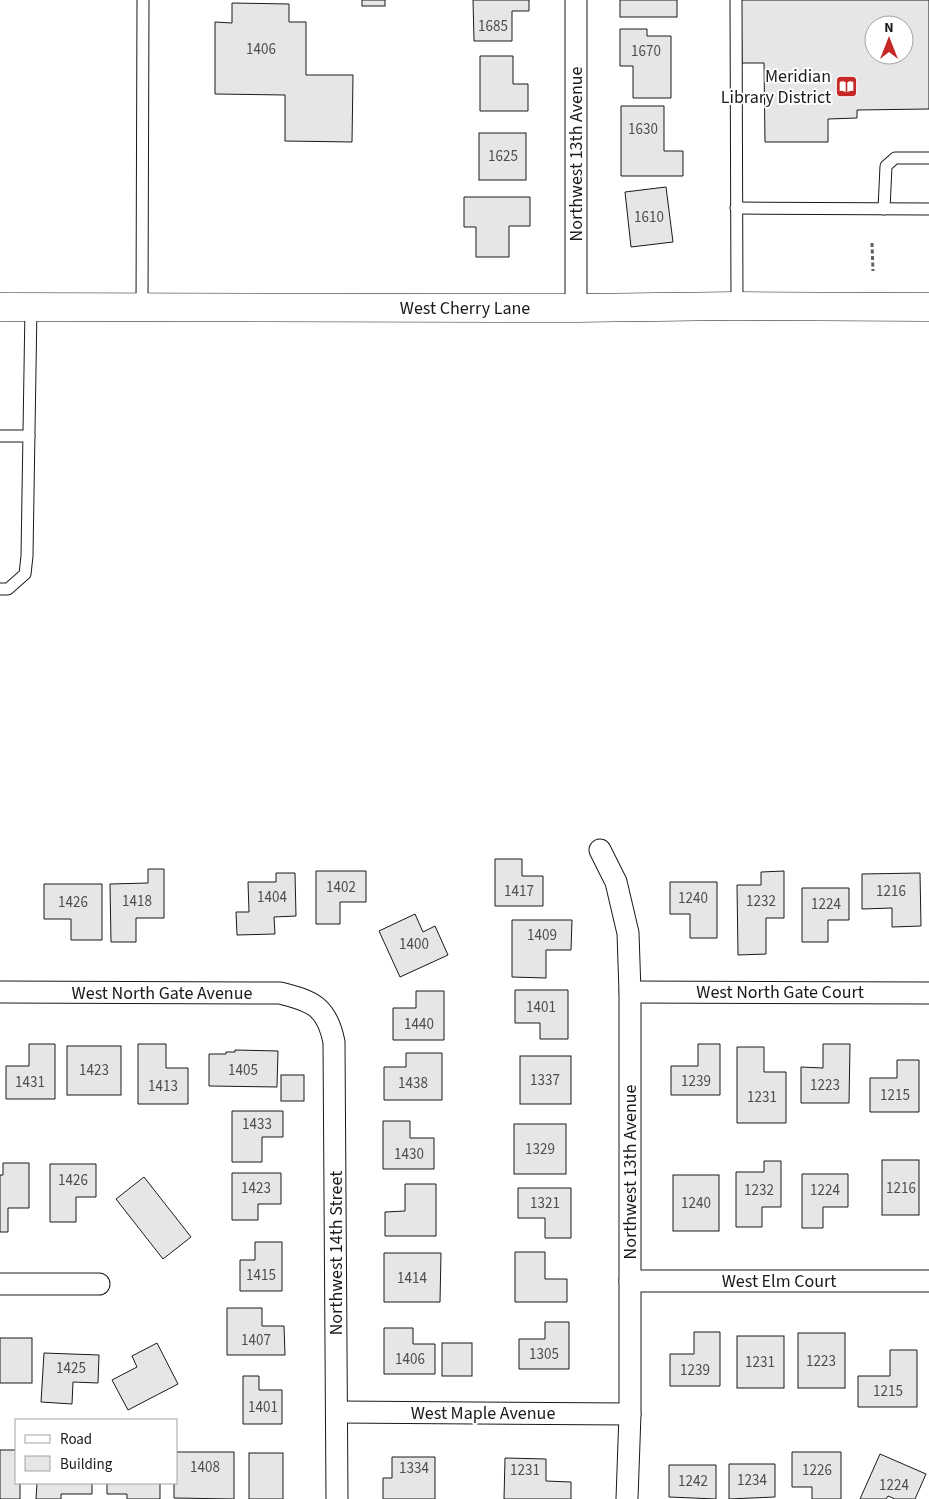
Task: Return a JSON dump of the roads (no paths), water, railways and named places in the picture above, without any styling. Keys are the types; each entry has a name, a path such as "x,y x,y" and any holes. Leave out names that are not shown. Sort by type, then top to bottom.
{"main road":[{"name":"West Cherry Lane","path":"0,307 929,307"}],"street":[{"name":"Northwest 13th Avenue","path":"576,0 576,308"},
{"name":"Northwest 13th Avenue","path":"600,850 616,882 628,933 630,992 630,1414 628,1499"},
{"name":"West North Gate Avenue","path":"0,992 280,993 303,999 321,1010"},
{"name":"West North Gate Court","path":"630,992 929,993"},
{"name":"Northwest 14th Street","path":"321,1010 330,1024 334,1042 336,1499"},
{"name":"West Elm Court","path":"630,1281 929,1281"},
{"path":"0,1284 99,1284"},
{"name":"West Maple Avenue","path":"336,1412 630,1414"}],"lane":[{"path":"142,307 144,0"},
{"path":"736,0 737,306"},
{"path":"884,209 886,166 895,158 929,158"},
{"path":"736,208 929,210"},
{"path":"0,589 8,589 25,574 27,556 31,307"},
{"path":"0,436 29,436"}],"place":[{"name":"Meridian Library District","path":"847,86"}]}
